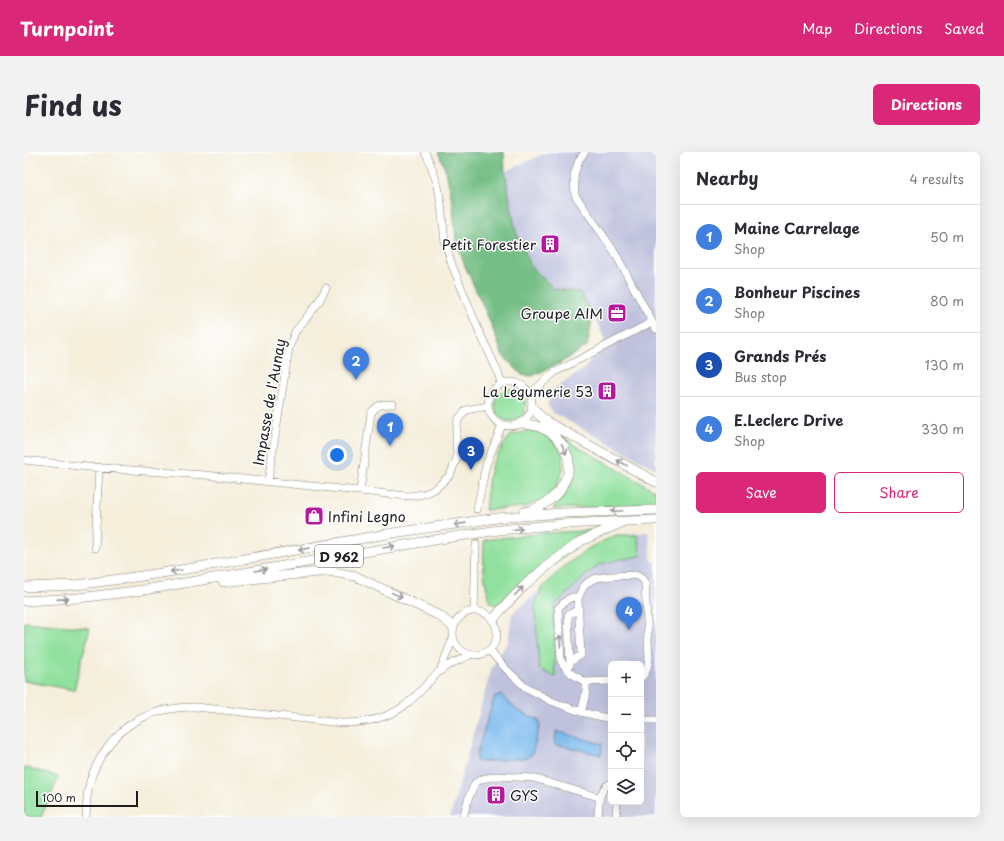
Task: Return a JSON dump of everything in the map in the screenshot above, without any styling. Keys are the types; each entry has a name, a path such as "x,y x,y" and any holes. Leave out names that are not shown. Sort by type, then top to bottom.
{"main road":[{"path":"532,407 547,422 656,482"},
{"path":"497,518 533,510 547,502 559,492 568,474 568,460 563,445 552,433 537,426 521,423"},
{"name":"D 962","path":"24,587 76,585 142,576 393,533 497,518 562,513 656,510"},
{"path":"493,620 524,586 581,541 628,520"},
{"name":"D 962","path":"24,601 98,596 197,581 499,530 563,524 628,520 656,520"},
{"path":"98,596 328,571 356,576 440,616 453,627"}],"street":[{"path":"425,152 438,186 445,242 452,265 479,331 498,372 501,384"},
{"path":"584,152 578,160 574,175 575,195 614,251 656,329"},
{"name":"Impasse de l'Aunay","path":"268,481 289,348 295,332 318,303 326,288"},
{"path":"530,394 555,372 652,322"},
{"path":"514,382 521,385 530,394 532,407 530,414 521,423 515,426 508,426 492,417 488,406 489,399 495,388 501,384 514,382"},
{"path":"360,491 371,413 374,408 379,405 393,404"},
{"path":"24,460 268,481 408,496 424,494 435,489 450,475 457,458 456,435 458,420 466,410 488,406"},
{"path":"477,509 486,464 502,424"},
{"path":"95,548 99,467"},
{"path":"474,611 476,545"},
{"path":"570,662 581,655 578,600 580,592 585,584 591,580 601,577 635,575 640,576 645,583 649,658 648,666 644,674"},
{"path":"578,600 576,597 573,597 568,599 558,608 561,661 565,667 573,675 580,678 586,686 581,712"},
{"path":"573,675 570,662 568,615 579,609"},
{"path":"474,611 488,615 493,620 497,633 494,645 489,650 484,654 477,656 464,653 458,649 452,634 456,620 468,612 474,611"},
{"path":"440,671 453,638"},
{"path":"489,650 525,687 551,701 581,712 608,718"},
{"path":"86,817 87,797 90,781 104,751 122,730 140,719 164,710 196,707 342,723 365,721 384,716 405,706 440,671 454,662 470,655"},
{"path":"584,682 608,682"},
{"path":"644,720 656,720"},
{"path":"463,817 475,783 482,779 497,776 532,778 600,797"},
{"path":"598,817 600,797 606,785 608,784"},
{"path":"616,817 617,805"}],"shaded area":[{"path":"547,152 656,152 656,469 552,412 547,404 555,389 585,368 605,339 580,292 554,289 531,266 516,232 505,172"},
{"path":"648,532 652,562 656,561 656,817 450,817 492,667 508,642 512,614 589,548 622,535"}],"green space":[{"path":"438,152 504,152 505,172 516,232 531,266 554,289 580,292 593,315 587,346 560,363 532,376 522,375 503,356 456,241 453,205 446,171"},
{"path":"510,389 522,395 525,402 525,411 521,417 516,420 509,421 502,419 497,414 495,406 497,394"},
{"path":"527,431 541,432 554,442 562,452 563,470 556,487 545,500 524,507 485,510 492,464 509,436"},
{"path":"562,434 571,443 656,491 656,504 553,509 573,482 573,467 570,451"},
{"path":"597,530 500,606 491,603 486,587 484,572 484,540 543,533"},
{"path":"616,535 637,535 641,556 598,565 554,606 555,677 539,669 535,605 543,587 563,567 589,548"},
{"path":"24,622 90,628 74,690 24,681"},
{"path":"24,767 59,777 41,817 24,817"}],"water":[{"path":"501,695 517,710 538,720 540,724 533,751 531,755 526,758 476,761 477,753 494,698"},
{"path":"556,731 602,744 601,755 555,744"}],"tunnel":[{"path":"476,545 477,509"}],"place":[{"name":"Petit Forestier","path":"550,244"},
{"name":"Groupe AIM","path":"617,313"},
{"name":"Bonheur Piscines","path":"356,380"},
{"name":"La Légumerie 53","path":"607,391"},
{"name":"Maine Carrelage","path":"390,446"},
{"name":"Grands Prés","path":"471,470"},
{"name":"Infini Legno","path":"314,516"},
{"name":"E.Leclerc Drive","path":"629,630"},
{"name":"GYS","path":"496,795"}]}
